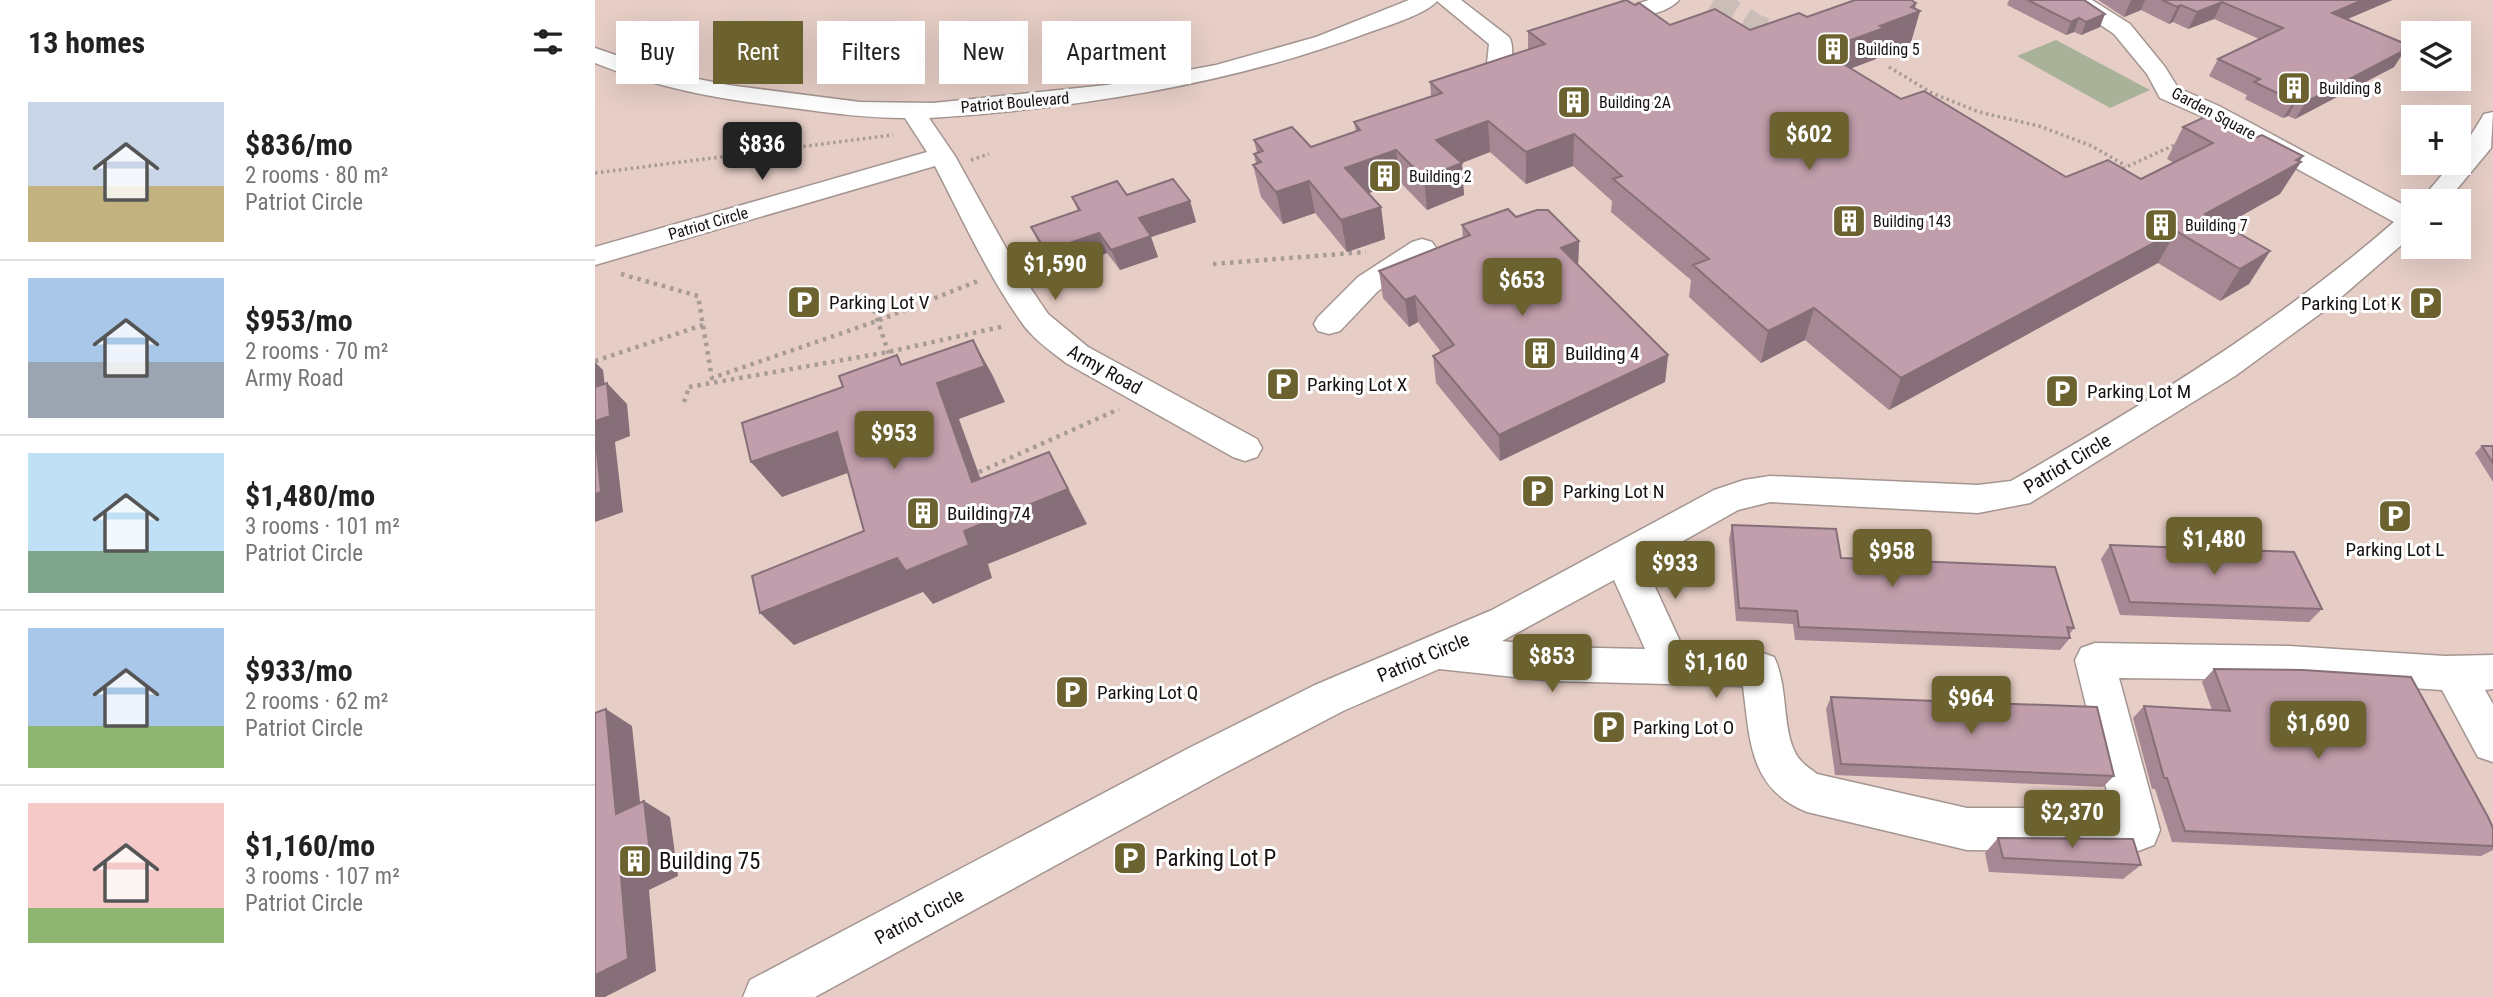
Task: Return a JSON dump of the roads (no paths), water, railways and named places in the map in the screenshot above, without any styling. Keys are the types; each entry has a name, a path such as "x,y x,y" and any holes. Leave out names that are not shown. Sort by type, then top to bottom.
{"street":[{"name":"Patriot Boulevard","path":"595,55 675,82 737,94 827,105 906,123 1221,72 1355,31 1427,0"},
{"path":"1447,0 1501,42 1499,63"},
{"path":"1645,9 1668,0"},
{"name":"Garden Square","path":"2075,0 2098,11 2122,29 2157,72 2169,93 2229,121 2401,214"},
{"path":"2443,189 2478,148 2493,119"},
{"name":"Army Road","path":"906,123 945,161 1003,269 1037,321 1054,338 1077,355 1245,448"},
{"name":"Patriot Circle","path":"595,256 945,161"},
{"name":"Patriot Circle","path":"767,997 1204,762 1329,698 1506,622 1726,500 1744,493 1770,489 1978,499 2018,493 2235,359 2327,295 2401,231"},
{"path":"1329,324 1368,284 1422,248"},
{"path":"1623,558 1673,668"},
{"path":"1436,652 1552,664 1760,669 1773,755 1786,775 1807,792 1967,829 2138,830 2095,660 2289,663 2473,672 2493,743"}],"tunnel":[{"path":"1714,0 1757,27 1767,30 1732,44"}],"place":[{"name":"Building 5","path":"1833,49"},
{"name":"Building 8","path":"2294,88"},
{"name":"Building 2A","path":"1574,102"},
{"name":"Building 2","path":"1385,176"},
{"name":"Building 143","path":"1849,221"},
{"name":"Building 7","path":"2161,225"},
{"name":"Parking Lot V","path":"804,302"},
{"name":"Parking Lot K","path":"2426,303"},
{"name":"Building 4","path":"1540,353"},
{"name":"Parking Lot X","path":"1283,384"},
{"name":"Parking Lot M","path":"2062,391"},
{"name":"Parking Lot N","path":"1538,491"},
{"name":"Building 74","path":"923,513"},
{"name":"Parking Lot L","path":"2395,516"},
{"name":"Parking Lot Q","path":"1072,692"},
{"name":"Parking Lot O","path":"1609,727"},
{"name":"Parking Lot P","path":"1130,858"},
{"name":"Building 75","path":"635,861"}]}
